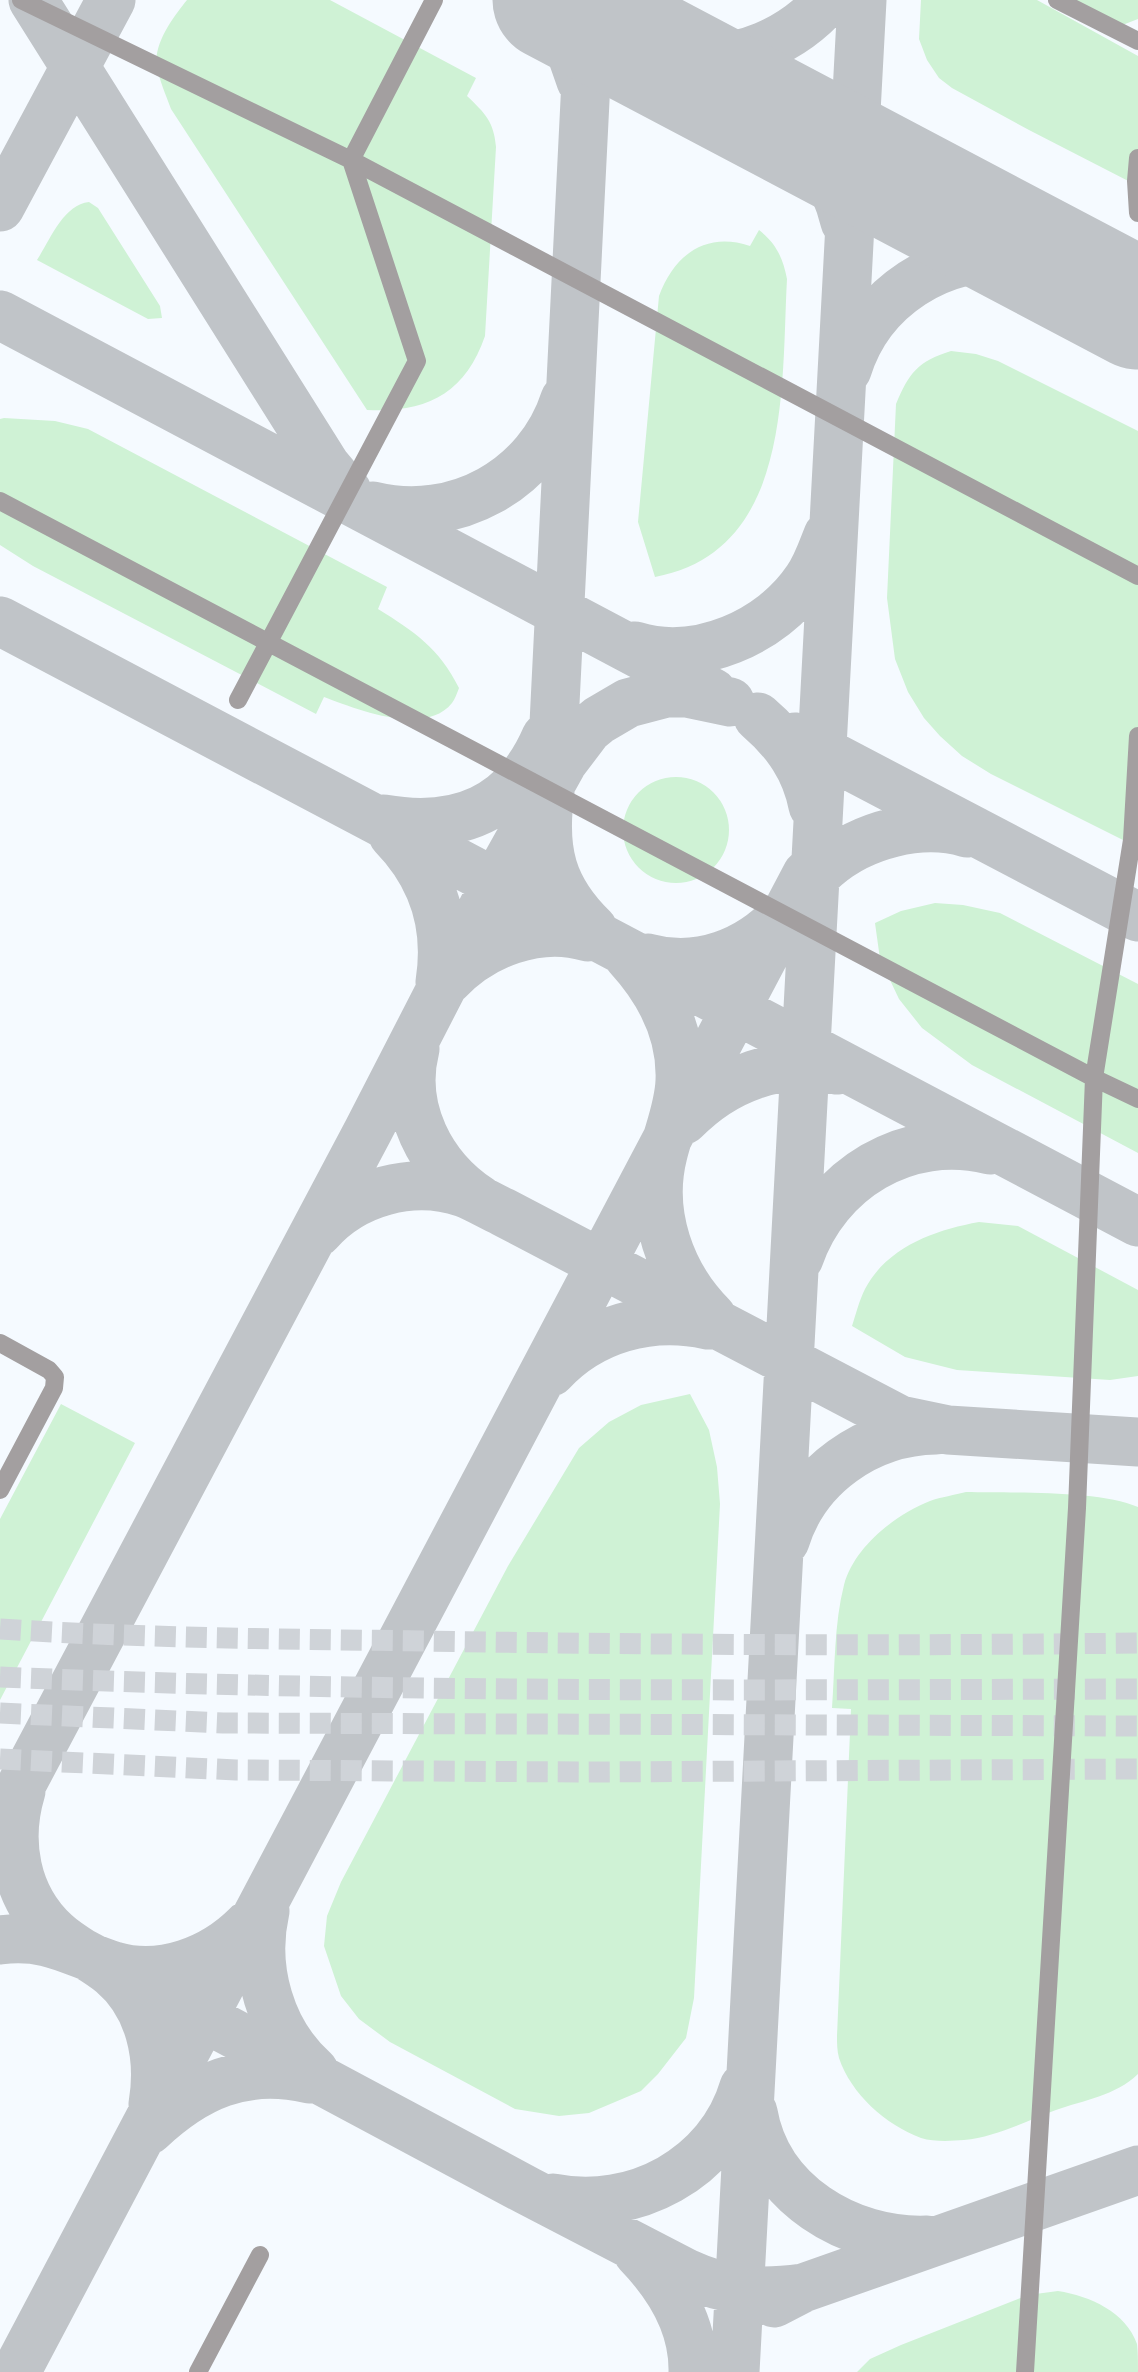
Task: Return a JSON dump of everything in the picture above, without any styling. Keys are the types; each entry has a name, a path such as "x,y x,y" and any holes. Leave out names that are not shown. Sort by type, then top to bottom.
{"lane":[{"path":"21,0 351,160 1138,576"},
{"path":"238,701 417,361 351,160 434,0"},
{"path":"1057,0 1138,41"},
{"path":"1138,158 1138,213"},
{"path":"0,501 1094,1078 1138,1098"},
{"path":"1025,2372 1077,1508 1094,1078 1132,840 1138,736"},
{"path":"0,1343 49,1370 55,1377 54,1388 0,1490"},
{"path":"198,2372 260,2255"}],"green space":[{"path":"187,0 330,0 476,78 467,96 488,118 496,147 485,336 477,356 466,372 441,396 408,408 367,410 171,109 159,77 158,49 176,14"},
{"path":"921,0 1037,0 1138,56 1138,186 1029,130 952,88 939,78 927,60 919,39"},
{"path":"1066,0 1138,0 1138,19 1125,24 1113,24"},
{"path":"89,202 98,208 160,306 162,318 148,319 37,260 65,216"},
{"path":"759,230 778,251 787,279 779,413 770,458 756,499 733,535 700,561 655,577 638,522 659,296 673,269 694,250 719,242 750,246"},
{"path":"951,351 976,354 998,361 1138,431 1138,751 1133,845 991,774 962,756 924,718 908,692 895,659 887,598 896,404 905,384 916,370 930,359"},
{"path":"0,419 55,421 88,429 387,587 378,609 425,642 443,662 459,688 453,701 440,713 425,718 408,719 371,713 324,697 316,714 33,566 0,545"},
{"path":"676,777 696,781 714,792 725,810 729,830 725,850 714,868 696,879 676,883 656,879 638,868 627,850 623,830 627,810 638,792 656,781"},
{"path":"935,903 963,905 1000,913 1138,984 1138,1153 972,1065 922,1028 899,999 880,959 875,923 901,911"},
{"path":"979,1222 1018,1226 1138,1290 1138,1376 1110,1380 957,1370 905,1357 852,1326 859,1303 874,1274 899,1251 929,1236"},
{"path":"690,1394 709,1430 717,1467 720,1504 694,1998 686,2038 641,2091 589,2113 559,2116 515,2109 390,2042 359,2019 341,1996 324,1946 327,1916 341,1882 508,1566 579,1448 609,1422 641,1405"},
{"path":"61,1404 135,1443 0,1700 0,1519"},
{"path":"966,1492 1078,1495 1138,1507 1138,2074 1119,2088 999,2132 964,2140 937,2141 908,2132 871,2107 852,2084 838,2055 851,1709 832,1708 841,1600 849,1571 857,1558 866,1545 903,1515 930,1501"},
{"path":"1058,2291 1105,2307 1125,2323 1137,2344 1138,2372 857,2372 870,2359 901,2345 1028,2295"}],"taxiway":[{"path":"33,0 326,466 347,491"},
{"path":"0,207 111,0"},
{"path":"540,0 566,38 581,81"},
{"path":"551,784 590,0"},
{"path":"629,40 687,57 726,57 746,53 799,27 828,0"},
{"path":"735,2372 862,0"},
{"path":"769,114 796,136 818,161 834,189 845,222"},
{"path":"847,370 872,321 891,300 936,271 962,262 1018,258 1047,264 1075,275"},
{"path":"0,315 713,693"},
{"path":"373,506 404,510 434,509 463,502 490,490 514,474 536,453 553,428 565,399"},
{"path":"635,646 659,651 683,651 731,640 754,629 792,599 807,580 828,535"},
{"path":"0,621 1138,1222"},
{"path":"0,1825 368,1131 495,884 563,762 588,729 628,703 666,693 687,693 730,702"},
{"path":"758,717 778,736 794,757 806,780 813,806"},
{"path":"383,819 436,822 481,810 501,798 518,782 533,762 546,737"},
{"path":"795,737 1138,917"},
{"path":"550,792 547,832 553,867 567,898 593,929"},
{"path":"648,958 686,962 722,956 739,948 755,939 784,914 826,866 874,838 912,829 949,829 967,833"},
{"path":"393,835 418,867 435,902 442,941 440,982"},
{"path":"16,2372 807,874"},
{"path":"447,981 477,956 512,940 550,932 588,937"},
{"path":"628,956 650,983 667,1013 680,1063 678,1100 659,1176 658,1198 666,1242 685,1282 712,1317"},
{"path":"415,1049 411,1071 412,1093 423,1134 447,1171 480,1200"},
{"path":"684,1120 717,1093 754,1075 795,1067 837,1070"},
{"path":"799,1258 812,1230 829,1205 849,1184 874,1166 900,1154 929,1147 959,1145 990,1150"},
{"path":"318,1232 348,1206 366,1197 405,1187 445,1188 469,1195 503,1212 900,1420 948,1430 1138,1442"},
{"path":"551,1372 584,1345 623,1327 665,1321 708,1325"},
{"path":"785,1541 794,1517 807,1496 842,1461 887,1438 936,1430"},
{"path":"21,1791 14,1829 17,1867 23,1885 41,1918 55,1933 112,1973 136,2000 144,2016 154,2050 153,2104"},
{"path":"265,1911 261,1955 268,1998 286,2038 314,2071"},
{"path":"0,1940 46,1942 114,1966 150,1970 185,1964 202,1957 218,1949 247,1926"},
{"path":"83,1953 686,2273 715,2284 743,2290 803,2288"},
{"path":"149,2130 185,2101 222,2082 263,2074 309,2079"},
{"path":"553,2198 583,2201 613,2199 642,2192 670,2179 694,2162 715,2141 732,2116 744,2087"},
{"path":"753,2112 761,2141 775,2167 794,2189 816,2208 869,2233 898,2239 927,2240"},
{"path":"774,2303 803,2288 1138,2170"},
{"path":"638,2253 660,2279 678,2307 689,2338 693,2372"}],"runway":[{"path":"553,0 1138,309"}],"tunnel":[{"path":"0,1629 212,1638 512,1642 870,1645 1138,1643"},
{"path":"0,1677 427,1688 1138,1689"},
{"path":"0,1713 223,1723 1138,1726"},
{"path":"0,1759 236,1770 588,1772 1138,1769"}]}
